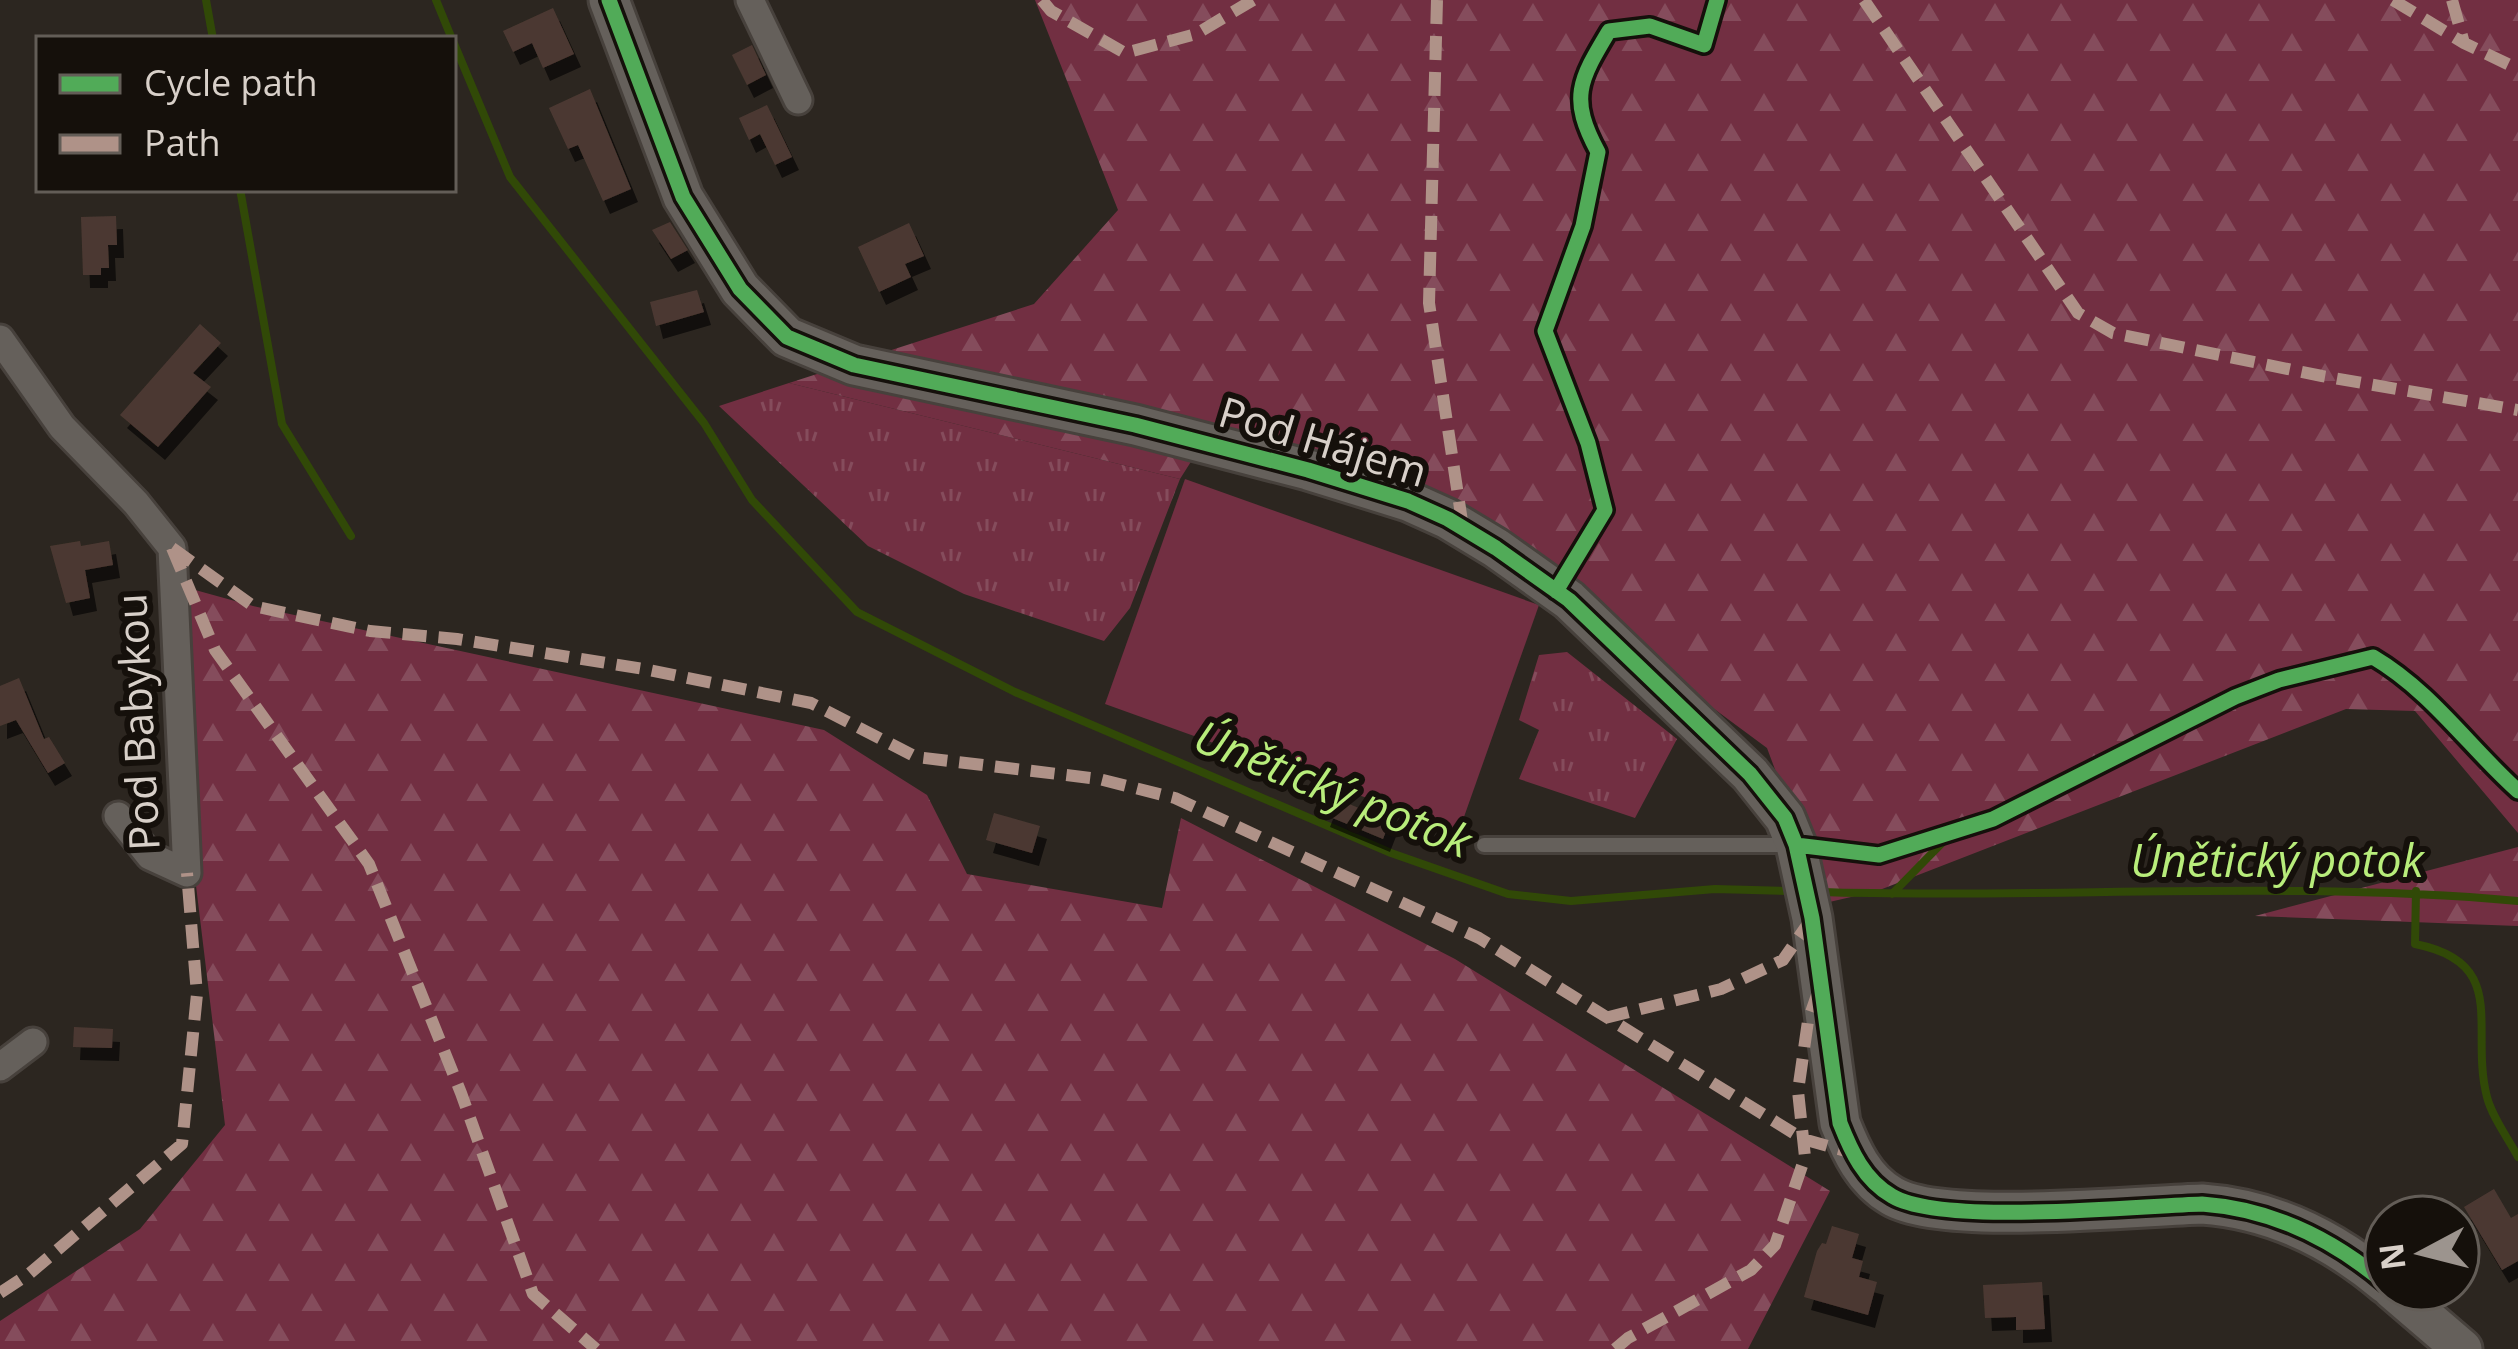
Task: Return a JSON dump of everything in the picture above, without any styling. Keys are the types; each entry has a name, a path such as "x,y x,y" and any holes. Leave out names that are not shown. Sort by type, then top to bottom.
{"street":[{"name":"Pod Hájem","path":"609,0 682,197 732,278 780,332 836,359 1158,430 1408,501 1448,519 1569,600 1670,694 1767,793 1785,818 1812,918 1836,1099 1849,1147 1868,1177 1894,1198 1951,1213 2238,1206 2280,1218 2362,1264"},
{"path":"750,0 798,100"},
{"name":"Pod Babykou","path":"0,339 62,427 136,502 172,548 187,873 150,856 118,816"},
{"path":"0,1067 33,1042"},
{"path":"2420,1313 2462,1349"}],"lane":[{"path":"1484,845 1799,857"}],"green space":[{"path":"1035,0 2518,0 2518,833 2415,711 2346,709 1877,891 1825,903 1767,748 1483,538 1211,430 1180,479 789,383 1034,304 1118,210"},
{"path":"789,383 1180,479 1130,608 1104,641 964,594 868,546 719,406"},
{"path":"1185,479 1539,605 1459,831 1105,704"},
{"path":"159,580 253,606 824,730 927,795 967,874 1162,908 1181,818 1455,959 1830,1191 1748,1349 0,1349 0,1321 140,1229 225,1125"},
{"path":"1567,652 1677,739 1635,818 1519,779 1539,730 1519,720 1539,655"},
{"path":"2518,847 2518,926 2255,916"}],"building":[{"path":"553,8 574,54 543,68 532,43 513,52 503,31"},
{"path":"752,45 766,75 747,85 732,55"},
{"path":"590,89 631,189 603,201 578,145 568,149 549,108"},
{"path":"767,105 792,157 775,165 760,134 749,140 739,118"},
{"path":"116,216 117,245 108,245 109,268 101,268 101,275 83,275 81,217"},
{"path":"670,222 688,250 671,259 652,230"},
{"path":"909,223 924,256 905,264 911,277 879,292 858,247"},
{"path":"697,290 704,312 656,326 650,302"},
{"path":"200,324 221,343 193,373 211,387 158,447 120,415"},
{"path":"80,541 81,546 109,541 113,565 85,570 90,598 66,603 50,546"},
{"path":"19,678 44,739 49,737 65,763 48,773 16,720 0,726 0,686"},
{"path":"1330,796 1390,821 1383,839 1323,814"},
{"path":"994,813 1040,826 1032,853 986,840"},
{"path":"74,1027 113,1029 112,1048 73,1047"},
{"path":"2494,1189 2511,1218 2518,1214 2518,1261 2502,1270 2482,1237 2482,1196"},
{"path":"1832,1226 1859,1234 1852,1258 1863,1261 1859,1277 1877,1282 1868,1315 1804,1297 1817,1251 1826,1244"},
{"path":"2042,1282 2045,1329 2016,1330 2016,1317 1985,1318 1983,1285"}],"waterway":[{"path":"206,0 212,36"},
{"name":"Únětický potok","path":"436,0 451,36"},
{"name":"Únětický potok","path":"456,48 510,177 704,423 752,500 857,612 1015,692 1391,853 1508,894 1571,901 1715,889 1791,891"},
{"path":"241,192 282,424 351,536"},
{"path":"1892,894 1945,840"},
{"path":"2416,891 2415,944 2445,953 2464,966 2475,983 2487,1097 2518,1157"},
{"name":"Únětický potok","path":"1818,892 2344,892 2518,901"}],"marked path":[{"path":"1042,0 1051,11 1125,53 1196,34 1253,0"},
{"path":"1437,0 1429,303 1463,528"},
{"path":"1864,0 2078,313 2113,333 2518,410"},
{"path":"2393,0 2518,69"},
{"path":"2452,0 2464,43"},
{"path":"172,548 253,606 370,631 457,639 644,669 811,703 916,757 1099,779 1175,798 1479,938 1803,1139 1853,1153"},
{"path":"172,548 215,650 369,864 461,1093 533,1294 596,1349"},
{"path":"0,1293 29,1274 182,1144 197,994 187,873"},
{"path":"1605,1018 1721,989 1783,960 1812,918"},
{"path":"1615,1349 1751,1270 1775,1245 1805,1157 1798,1091 1808,1021 1817,995"}],"cycle path":[{"path":"609,0 683,197 740,289 787,337 854,365 1135,425 1408,501 1496,548 1569,600 1750,774 1785,818 1812,918 1840,1123 1860,1164 1882,1189 1917,1205 1952,1210 2228,1207 2300,1229 2362,1266"},
{"path":"1556,591 1605,510 1588,443 1545,331 1583,226 1598,152 1583,117 1581,90 1609,31 1650,26 1704,45 1717,0"},
{"path":"1796,845 1879,855 1993,819 2235,697 2279,680 2373,657 2432,703 2518,791"}]}
